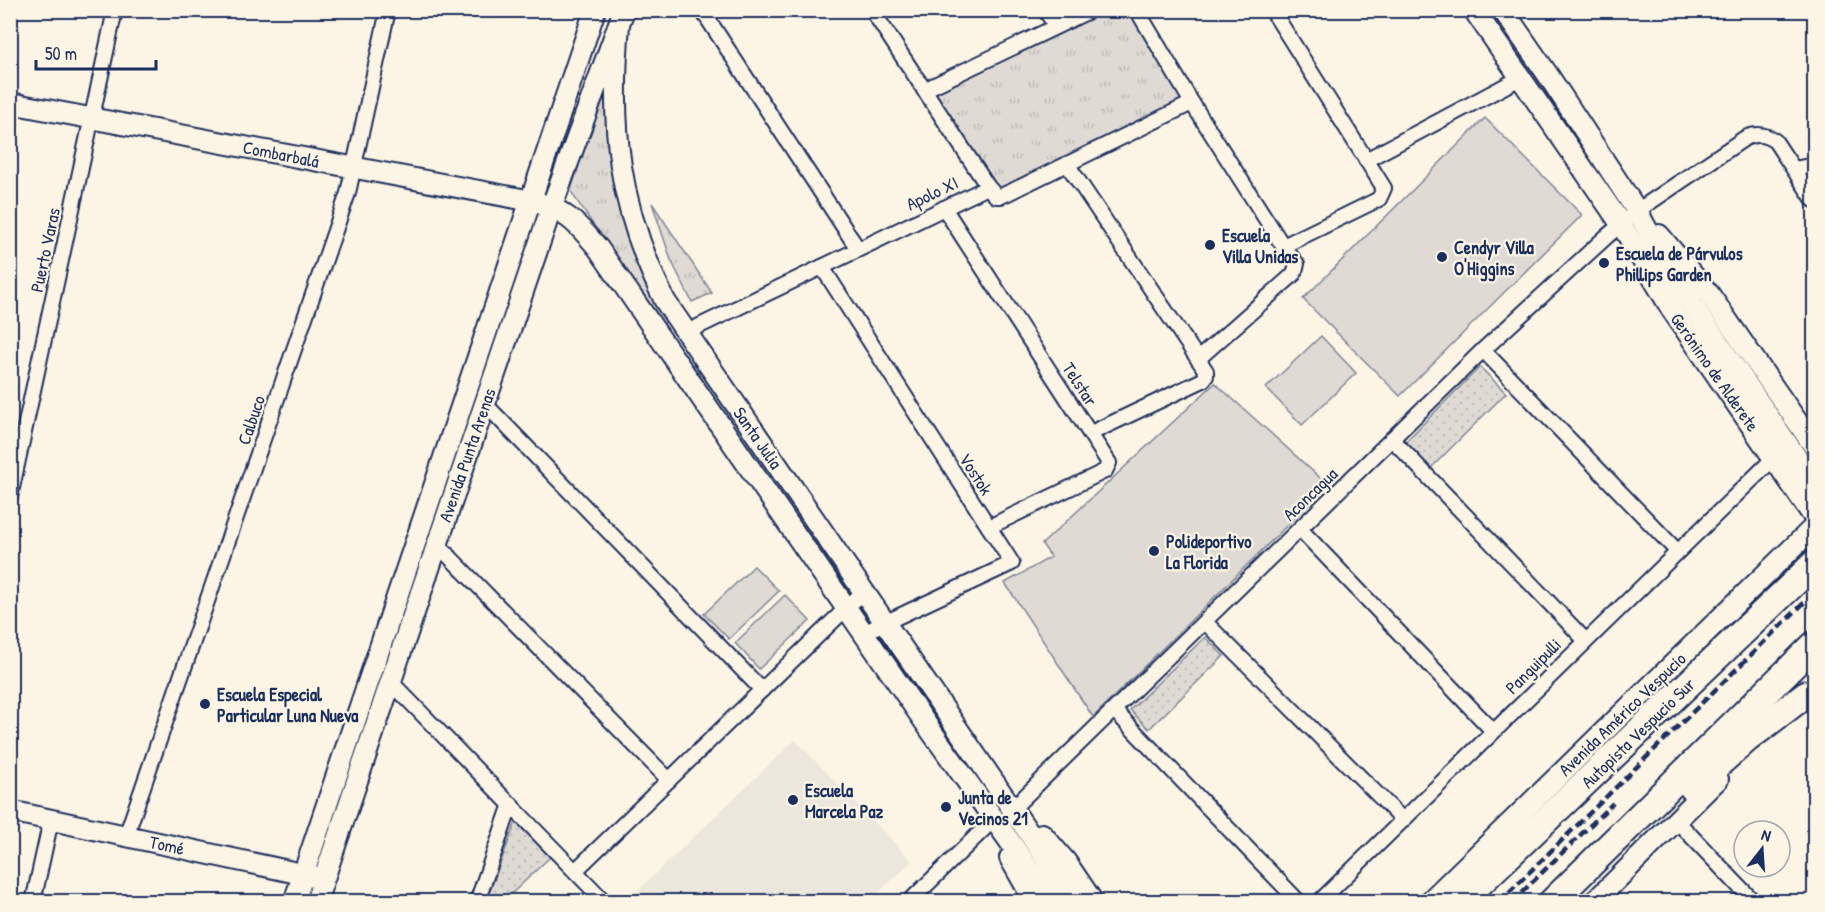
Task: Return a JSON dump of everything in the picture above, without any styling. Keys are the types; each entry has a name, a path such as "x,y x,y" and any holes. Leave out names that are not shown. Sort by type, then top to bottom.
{"highway":[{"name":"Autopista Vespucio Sur","path":"1460,902 1815,564"},
{"path":"1554,900 1815,645"},
{"path":"1554,900 1586,880 1617,856 1747,739 1810,689"}],"main road":[{"name":"Avenida Punta Arenas","path":"294,902 595,10"},
{"name":"Gerónimo de Alderete","path":"1474,10 1621,224 1672,310 1815,517"},
{"name":"Gerónimo de Alderete","path":"1503,10 1636,211 1672,275 1815,483"},
{"name":"Avenida Punta Arenas","path":"316,902 552,206 621,18"},
{"name":"Santa Julia","path":"621,18 615,100 617,147 624,187 647,263 665,301 1076,902"},
{"name":"Combarbalá","path":"10,103 552,206"},
{"name":"Santa Julia","path":"552,206 573,221 598,248 846,609 1053,902"},
{"name":"Gerónimo de Alderete","path":"1636,211 1709,294 1815,446"},
{"name":"Gerónimo de Alderete","path":"1621,224 1672,275"},
{"name":"Avenida Américo Vespucio","path":"1429,902 1815,527"},
{"path":"1594,902 1810,689"},
{"name":"Santa Julia","path":"1013,808 1054,848 1094,902"},
{"name":"Tomé","path":"10,811 324,879"},
{"name":"Santa Julia","path":"993,820 1012,863 1035,902"}],"street":[{"name":"Puerto Varas","path":"10,497 115,10"},
{"name":"Calbuco","path":"126,836 337,226 355,167 388,10"},
{"path":"702,10 858,249"},
{"path":"872,10 988,187"},
{"path":"1046,10 1056,26"},
{"path":"924,90 1091,10"},
{"path":"1137,10 1192,103 1283,246 1297,264 1294,274 1198,359"},
{"path":"1272,10 1384,188 1379,199 1283,246"},
{"path":"1366,160 1520,78"},
{"name":"Apolo XI","path":"685,333 988,187 996,196 1001,196 1192,103"},
{"name":"Aconcagua","path":"1013,808 1483,350 1636,211 1750,136 1762,135 1775,141 1815,200"},
{"path":"1067,164 1206,371 1203,380 1091,433"},
{"path":"1794,169 1815,165"},
{"name":"Telstar","path":"944,208 1091,433 1108,460 1109,466 1105,471 989,527"},
{"name":"Vostok","path":"822,267 1012,563 863,633"},
{"path":"1483,350 1677,551"},
{"path":"485,404 762,690"},
{"path":"1392,439 1586,640"},
{"name":"Panguipulli","path":"1319,902 1774,458"},
{"path":"1300,529 1493,731"},
{"path":"437,544 669,780"},
{"path":"575,871 864,591"},
{"path":"1205,622 1403,820"},
{"path":"391,682 605,902"},
{"path":"1114,710 1299,902"},
{"path":"477,902 511,804"},
{"path":"33,902 51,820"},
{"path":"909,902 993,820"},
{"path":"1677,820 1754,902"}],"shaded area":[{"name":"Escuela Marcela Paz","path":"795,740 912,861 870,901 627,901"}],"green space":[{"path":"1130,10 1183,94 1183,101 1005,189 997,189 935,95 936,93 1105,11"},
{"path":"1483,11 1491,11 1624,207 1621,207"},
{"path":"606,99 609,102 630,239 650,293 666,320 664,324 659,321 571,190 600,100"},
{"name":"Cendyr Villa O'Higgins","path":"1485,118 1582,215 1400,396 1303,299"},
{"path":"652,203 712,293 692,302 671,260"},
{"path":"1321,336 1356,373 1302,425 1266,388"},
{"path":"694,364 697,364 850,586 849,589 843,588 693,370"},
{"path":"1480,367 1506,393 1430,469 1404,443"},
{"name":"Polideportivo La Florida","path":"1215,383 1328,485 1093,717 1005,583 1051,557 1042,544"},
{"path":"754,566 779,591 729,639 704,614"},
{"path":"785,595 810,621 759,669 735,643"},
{"path":"879,634 882,634 996,804 993,804 878,639"},
{"path":"1205,637 1224,656 1149,729 1130,710"},
{"path":"516,822 550,857 504,901 486,901"}],"railway":[{"path":"1499,902 1814,593"},
{"path":"1512,902 1613,803"}],"place":[{"name":"Escuela Villa Unidas","path":"1210,245"},
{"name":"Cendyr Villa O'Higgins","path":"1442,257"},
{"name":"Escuela de Párvulos Phillips Garden","path":"1604,263"},
{"name":"Polideportivo La Florida","path":"1154,551"},
{"name":"Escuela Especial Particular Luna Nueva","path":"205,704"},
{"name":"Escuela Marcela Paz","path":"793,800"},
{"name":"Junta de Vecinos 21","path":"946,807"}]}
